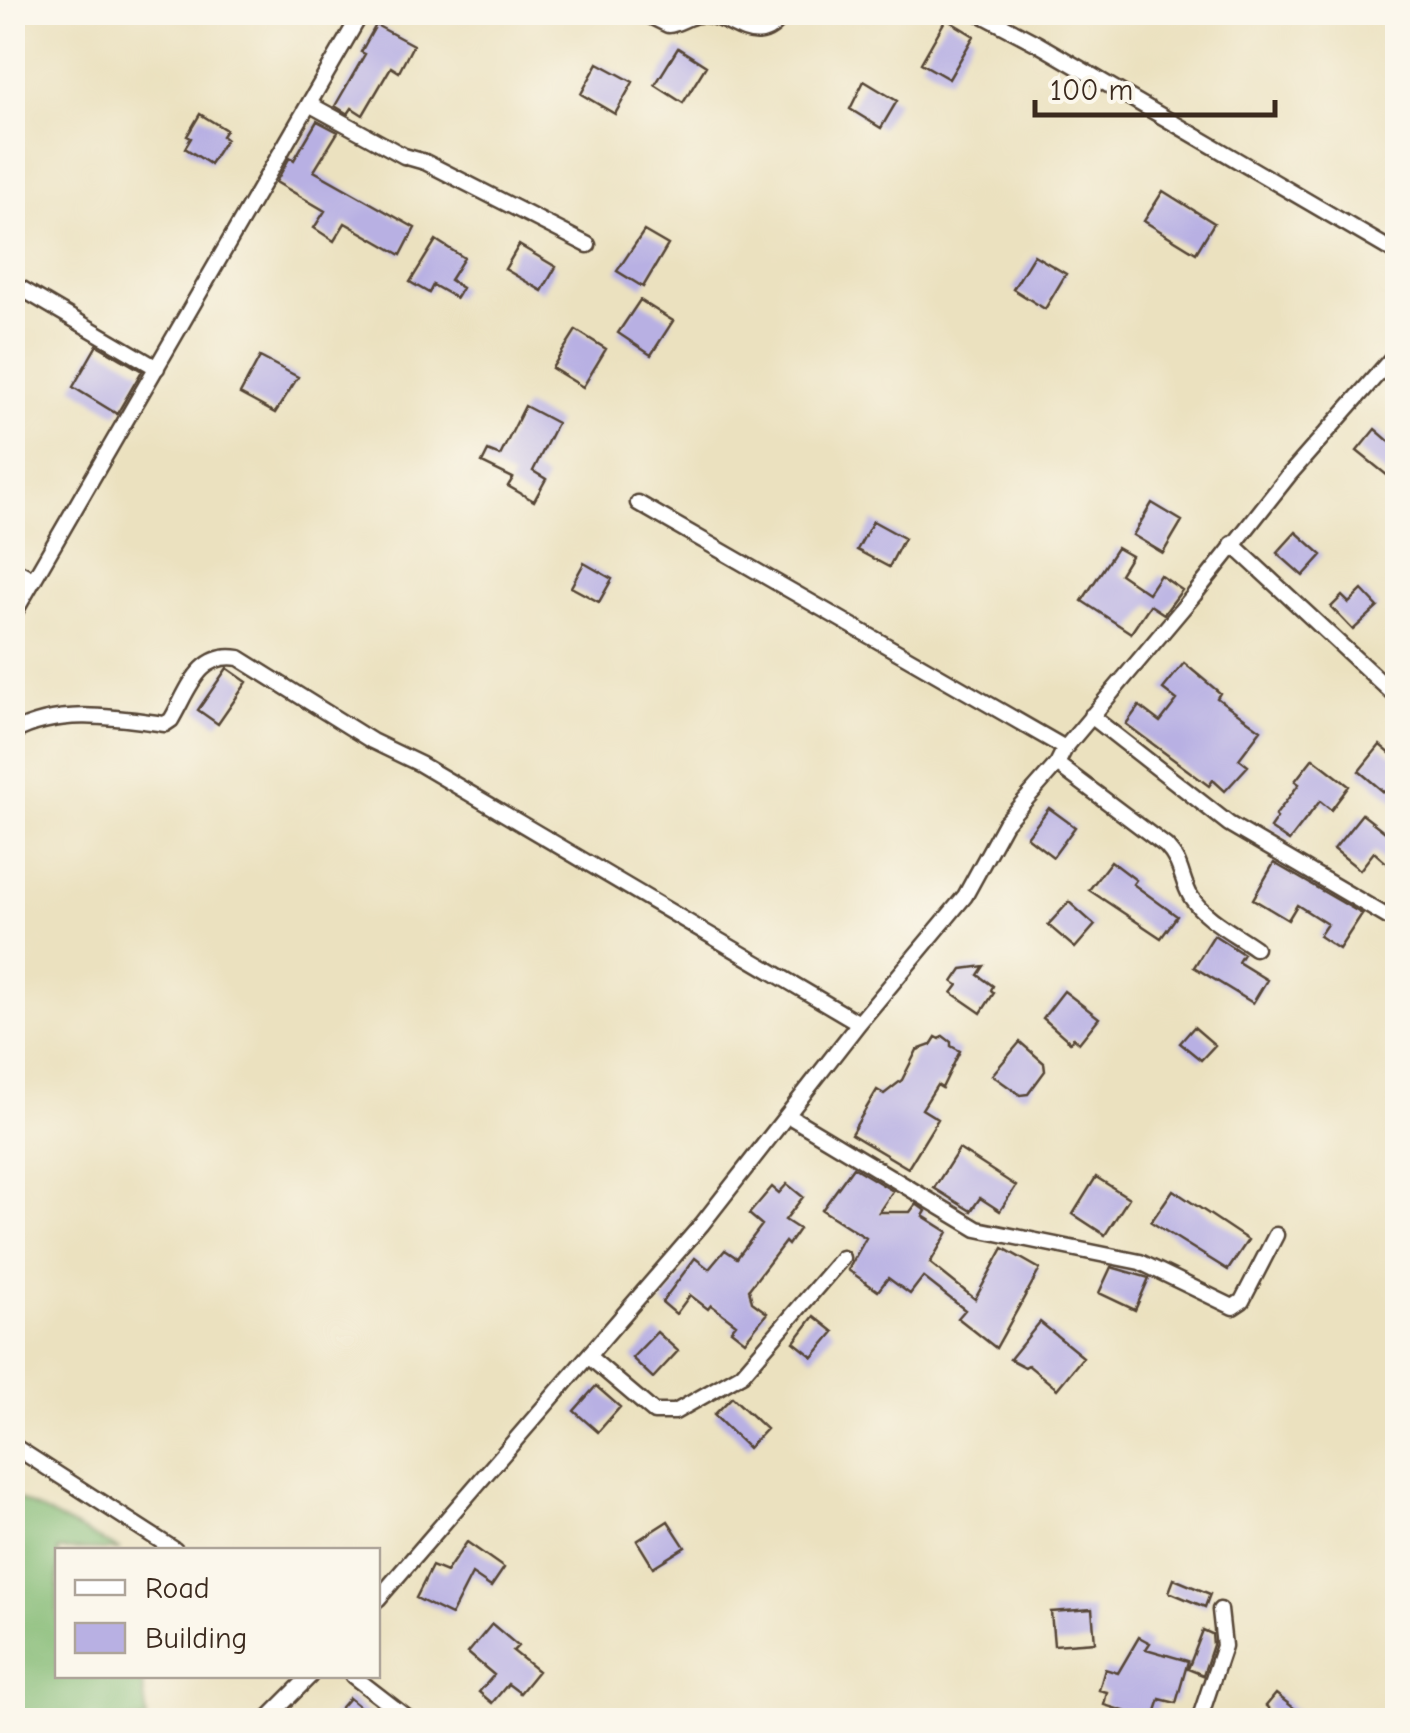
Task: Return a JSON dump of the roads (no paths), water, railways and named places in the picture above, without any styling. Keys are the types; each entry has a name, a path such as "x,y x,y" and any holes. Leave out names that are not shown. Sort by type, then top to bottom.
{"street":[{"path":"12,618 362,12"},
{"path":"642,12 668,25 701,15 758,34 770,30 785,12"},
{"path":"978,12 1398,254"},
{"path":"309,104 404,156 424,162 588,245"},
{"path":"12,283 157,368"},
{"path":"380,1597 702,1224 860,1022 965,896 1005,823 1058,764 1065,748 1232,544 1397,354"},
{"path":"638,503 1065,748"},
{"path":"1232,544 1398,698"},
{"path":"12,568 34,580"},
{"path":"12,733 45,718 70,716 165,724 172,720 192,679 204,666 219,658 239,658 372,742 420,764 860,1022"},
{"path":"1091,716 1229,824 1398,923"},
{"path":"1058,764 1166,846 1178,858 1189,894 1203,911 1255,948"},
{"path":"788,1116 977,1229 1140,1262 1233,1307 1242,1302 1276,1235"},
{"path":"588,1356 654,1412 675,1412 742,1374 842,1258"},
{"path":"12,1445 172,1548"},
{"path":"1199,1720 1224,1646 1220,1610"},
{"path":"266,1720 308,1678"},
{"path":"356,1678 410,1720"}]}
